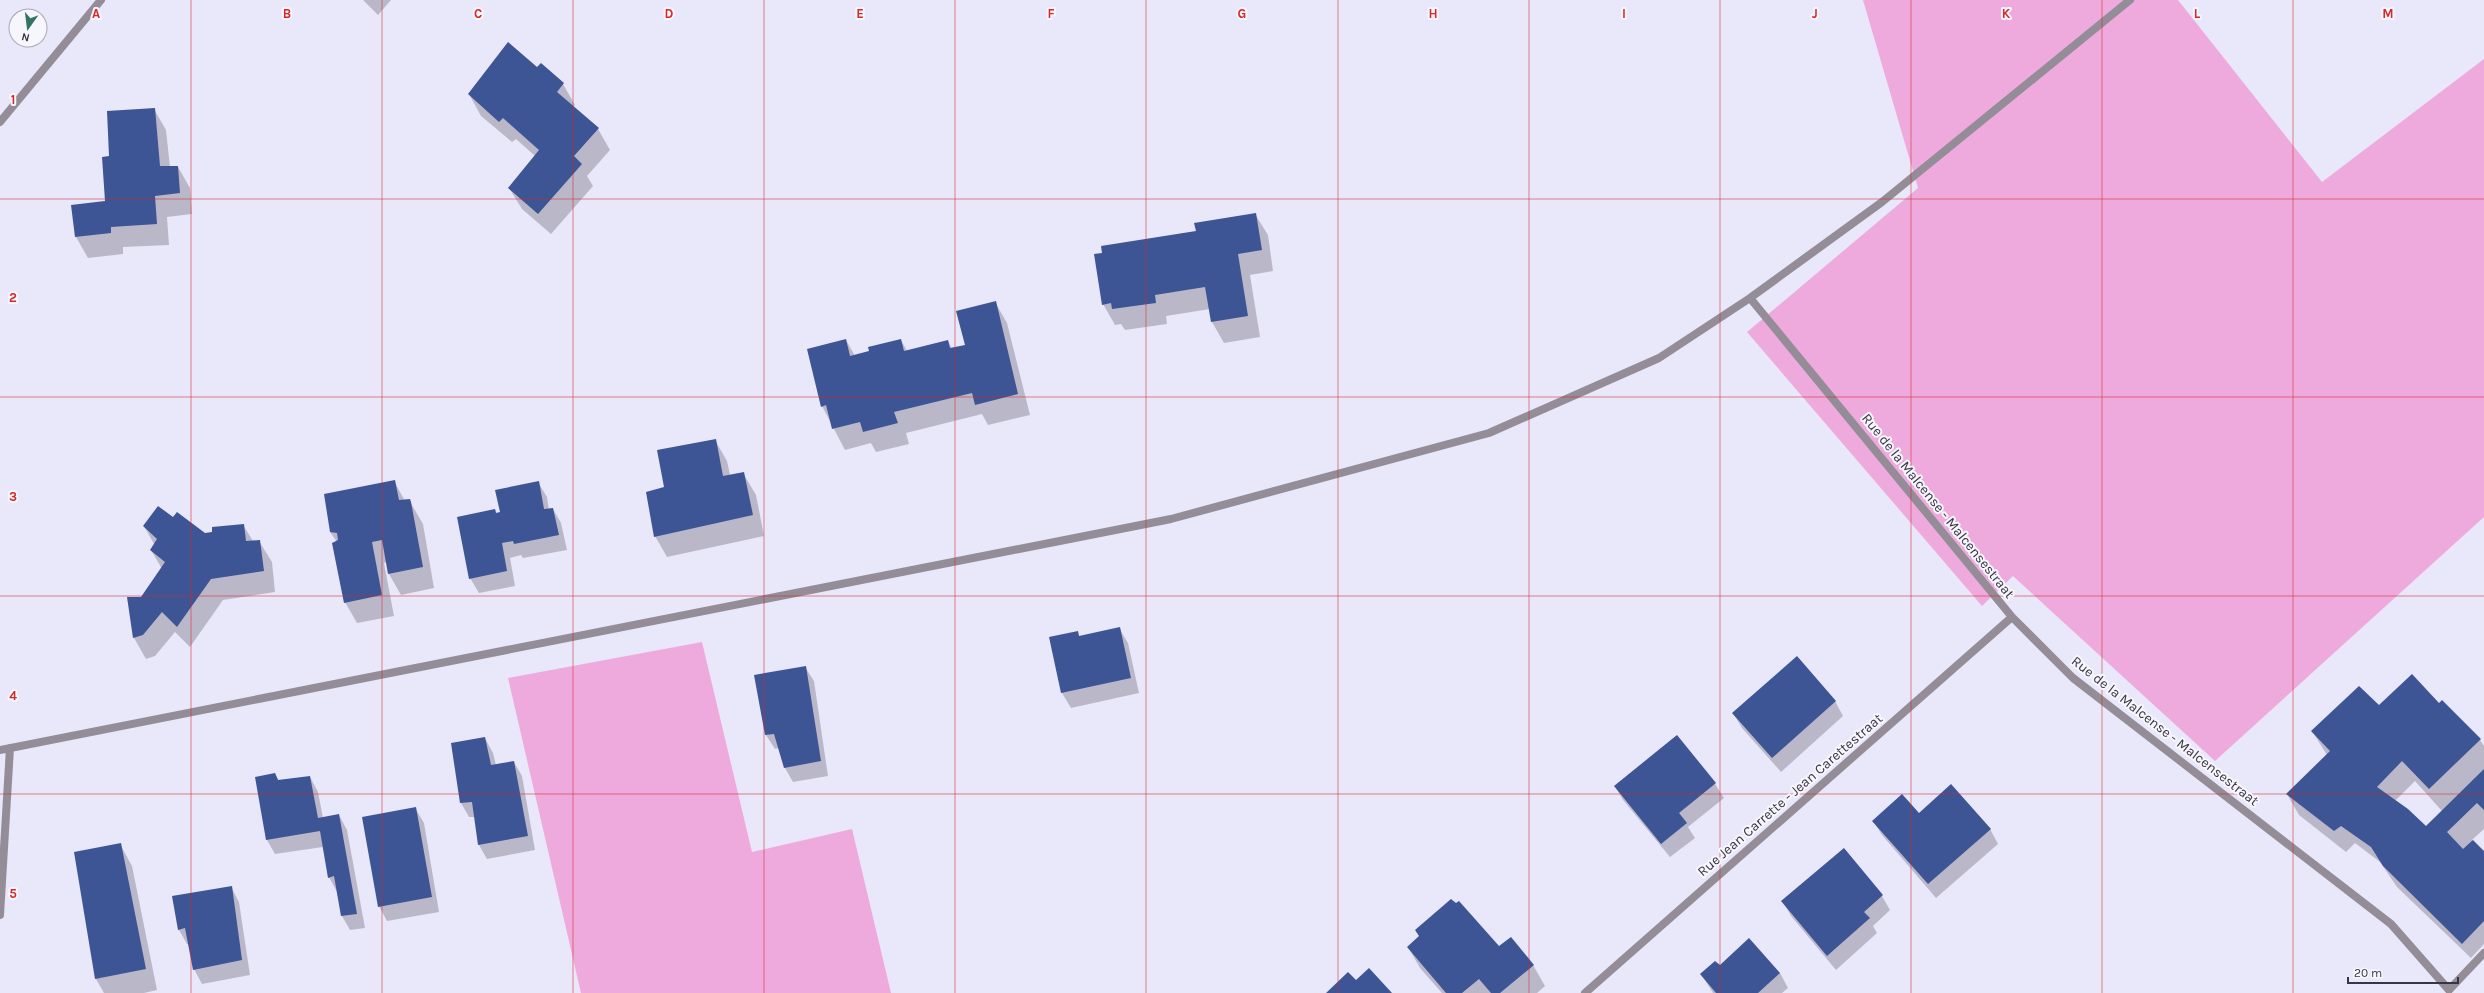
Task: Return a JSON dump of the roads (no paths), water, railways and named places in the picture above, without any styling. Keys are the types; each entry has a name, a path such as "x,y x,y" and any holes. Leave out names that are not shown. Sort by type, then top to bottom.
{"street":[{"path":"0,122 101,0"},
{"path":"0,750 1171,519 1489,433 1659,358 1750,298 1882,202 2130,0"},
{"name":"Rue de la Malcense - Malcensestraat","path":"1750,298 2012,618 2073,678 2391,924 2449,992 2484,953"},
{"name":"Rue Jean Carrette - Jean Carettestraat","path":"1585,993 2012,618"},
{"path":"0,915 10,748"}]}
